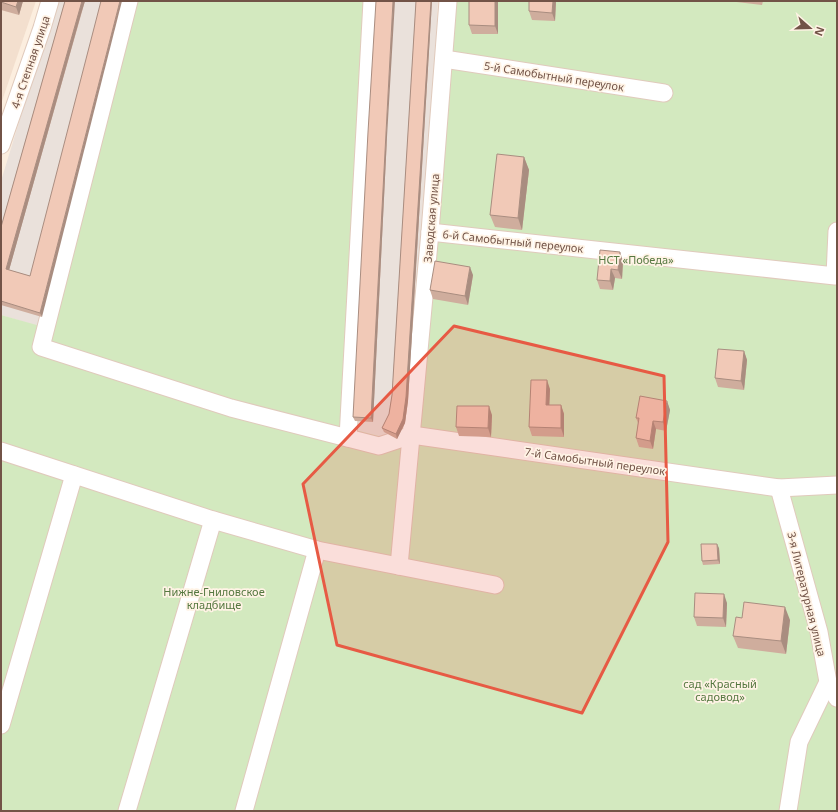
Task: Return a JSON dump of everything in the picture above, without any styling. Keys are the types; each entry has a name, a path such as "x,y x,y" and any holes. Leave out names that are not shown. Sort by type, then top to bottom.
{"street":[{"name":"4-я Степная улица","path":"1,145 50,1"},
{"path":"130,1 41,347 231,408 378,446 412,435"},
{"path":"348,438 372,1"},
{"name":"Заводская улица","path":"398,566 412,435 430,232 448,1"},
{"name":"5-й Самобытный переулок","path":"444,59 664,93"},
{"name":"6-й Самобытный переулок","path":"430,232 835,276 837,231"},
{"name":"7-й Самобытный переулок","path":"412,435 779,488 837,484"},
{"path":"1,451 213,520 317,550 495,585"},
{"path":"1,725 74,475"},
{"name":"3-я Литературная улица","path":"779,488 819,632 828,682 837,698"},
{"path":"127,811 213,520"},
{"path":"244,811 317,550"},
{"path":"788,811 799,742 828,682"}],"highlighted area":[{"path":"454,326 664,376 668,542 582,713 337,645 303,484"}],"shaded area":[{"path":"1,1 36,1 1,104"},
{"path":"56,1 135,1 51,330 1,315 1,181"},
{"path":"367,1 438,1 435,61 406,424 398,441 340,426"}],"green space":[{"name":"Нижне-Гниловское кладбище","path":"135,1 367,1 340,426 398,441 837,488 837,811 1,811 1,315 51,329"},
{"name":"НСТ «Победа»","path":"453,1 837,1 837,481 780,485 420,432"}],"building":[{"path":"1,1 18,1 16,7"},
{"path":"65,1 82,1 6,269 30,276 101,1 120,1 40,313 1,301 1,227"},
{"path":"376,1 393,1 371,418 353,417"},
{"path":"416,1 431,1 406,397 403,419 396,434 382,428 389,414 392,395"},
{"path":"469,1 495,1 495,26 469,25"},
{"path":"529,1 553,1 552,13 529,11"},
{"path":"497,154 524,157 518,218 490,215"},
{"path":"600,250 620,252 618,270 611,269 610,281 597,280"},
{"path":"435,261 470,267 465,296 430,290"},
{"path":"718,349 744,351 741,381 715,378"},
{"path":"531,380 547,380 546,405 561,405 561,428 529,427"},
{"path":"640,396 667,401 663,422 653,421 650,441 636,438 639,418 636,418"},
{"path":"457,406 489,406 488,428 456,427"},
{"path":"701,544 717,544 718,560 702,561"},
{"path":"695,593 724,594 723,618 694,617"},
{"path":"744,602 785,607 781,641 733,636 736,617 742,618"}],"park label":[{"name":"сад «Красный садовод»","path":"720,689"}]}
